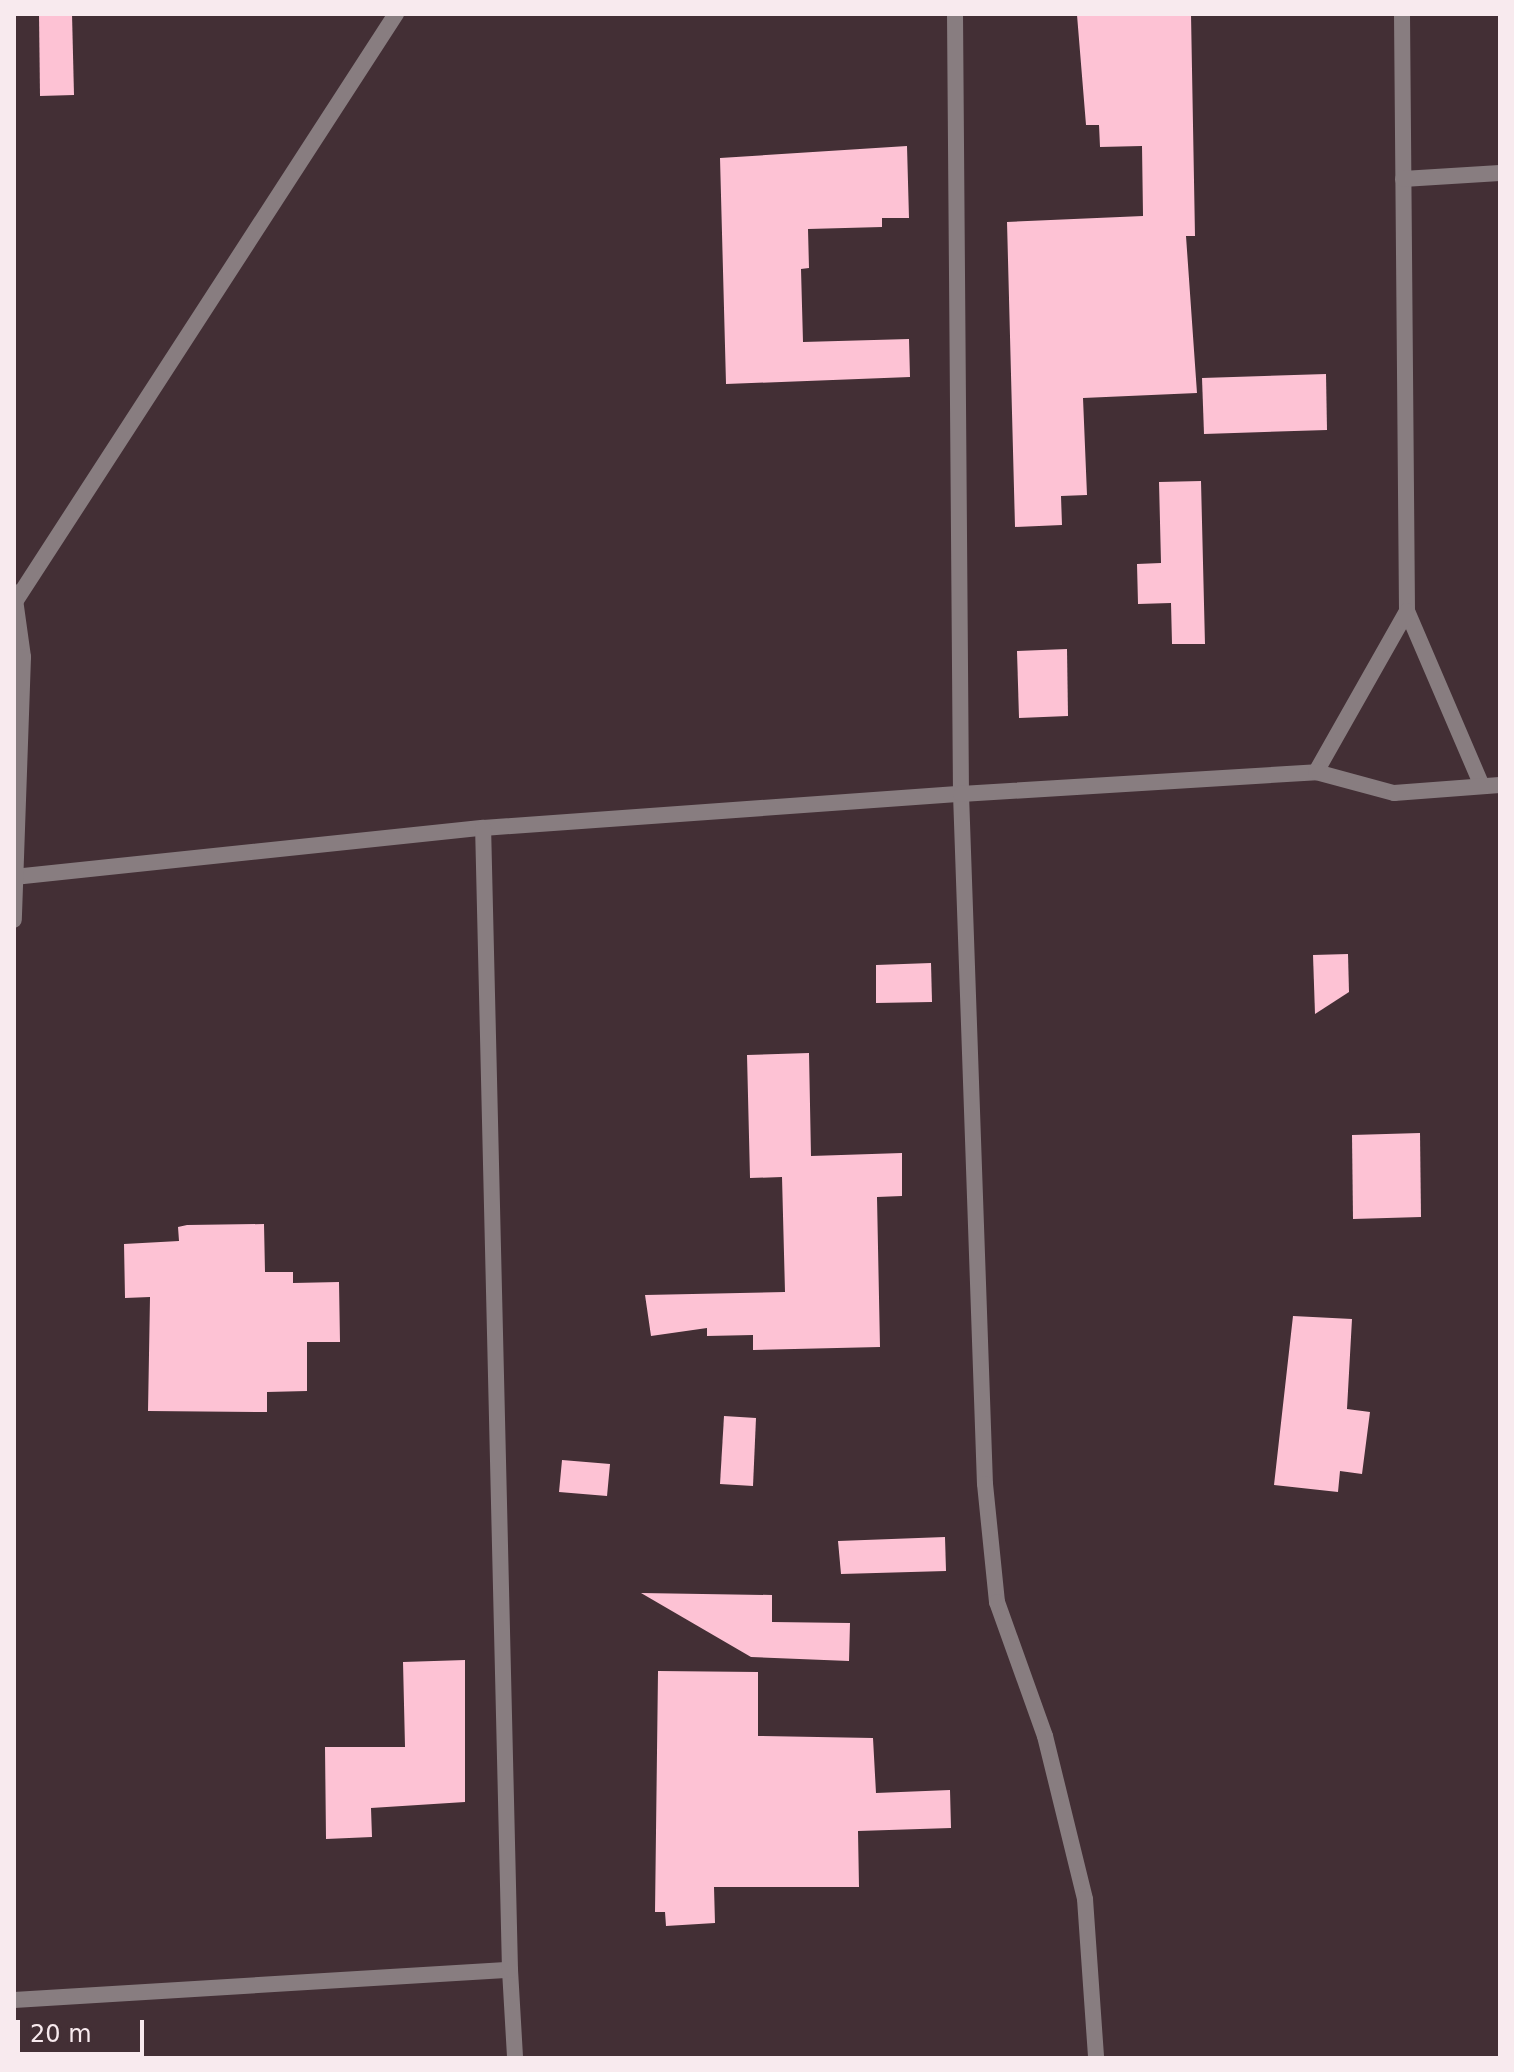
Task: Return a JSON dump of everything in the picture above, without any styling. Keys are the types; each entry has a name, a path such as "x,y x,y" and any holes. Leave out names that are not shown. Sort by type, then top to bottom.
{"street":[{"path":"15,602 396,14"},
{"path":"955,14 961,794 985,1484 996,1587 1045,1736 1085,1899 1096,2058"},
{"path":"1402,14 1407,611 1482,786"},
{"path":"1403,179 1500,173"},
{"path":"14,592 18,664 14,920"},
{"path":"1316,772 1407,611"},
{"path":"16,877 483,828 961,794 1316,772 1394,793 1500,785"},
{"path":"483,828 510,1970 515,2058"},
{"path":"14,2000 510,1970"}],"building":[{"path":"39,14 72,14 74,95 40,96"},
{"path":"1191,14 1195,236 1186,236 1197,393 1083,398 1087,495 1061,496 1062,525 1015,527 1007,222 1143,216 1142,146 1100,147 1099,125 1086,125 1077,15"},
{"path":"907,146 909,218 882,218 882,227 808,229 809,268 801,269 803,342 909,339 910,377 726,384 720,158"},
{"path":"1326,374 1327,430 1204,434 1202,378"},
{"path":"1201,481 1205,644 1172,644 1171,603 1138,604 1137,564 1161,563 1159,482"},
{"path":"1067,649 1068,716 1019,718 1017,651"},
{"path":"1348,954 1349,992 1315,1014 1313,955"},
{"path":"931,963 932,1002 876,1003 876,965"},
{"path":"809,1053 811,1156 902,1153 902,1196 877,1197 880,1347 753,1350 753,1335 707,1336 707,1328 651,1336 645,1295 785,1292 782,1177 750,1178 747,1055"},
{"path":"1420,1133 1421,1217 1353,1219 1352,1135"},
{"path":"264,1224 265,1272 293,1272 293,1283 339,1282 340,1342 307,1342 307,1391 267,1392 267,1412 148,1411 150,1297 125,1298 124,1244 179,1241 178,1227 187,1225"},
{"path":"1293,1316 1352,1319 1347,1409 1370,1412 1362,1474 1340,1471 1338,1492 1274,1485"},
{"path":"724,1416 756,1418 753,1486 720,1484"},
{"path":"562,1460 610,1464 607,1496 559,1492"},
{"path":"945,1537 946,1571 841,1574 838,1541"},
{"path":"641,1593 772,1595 772,1622 850,1623 849,1661 751,1657"},
{"path":"465,1660 465,1802 371,1808 372,1837 326,1839 325,1747 405,1747 403,1662"},
{"path":"658,1671 758,1672 758,1736 873,1738 876,1793 950,1790 951,1828 858,1831 859,1887 714,1887 715,1923 666,1926 665,1912 655,1912"}]}
